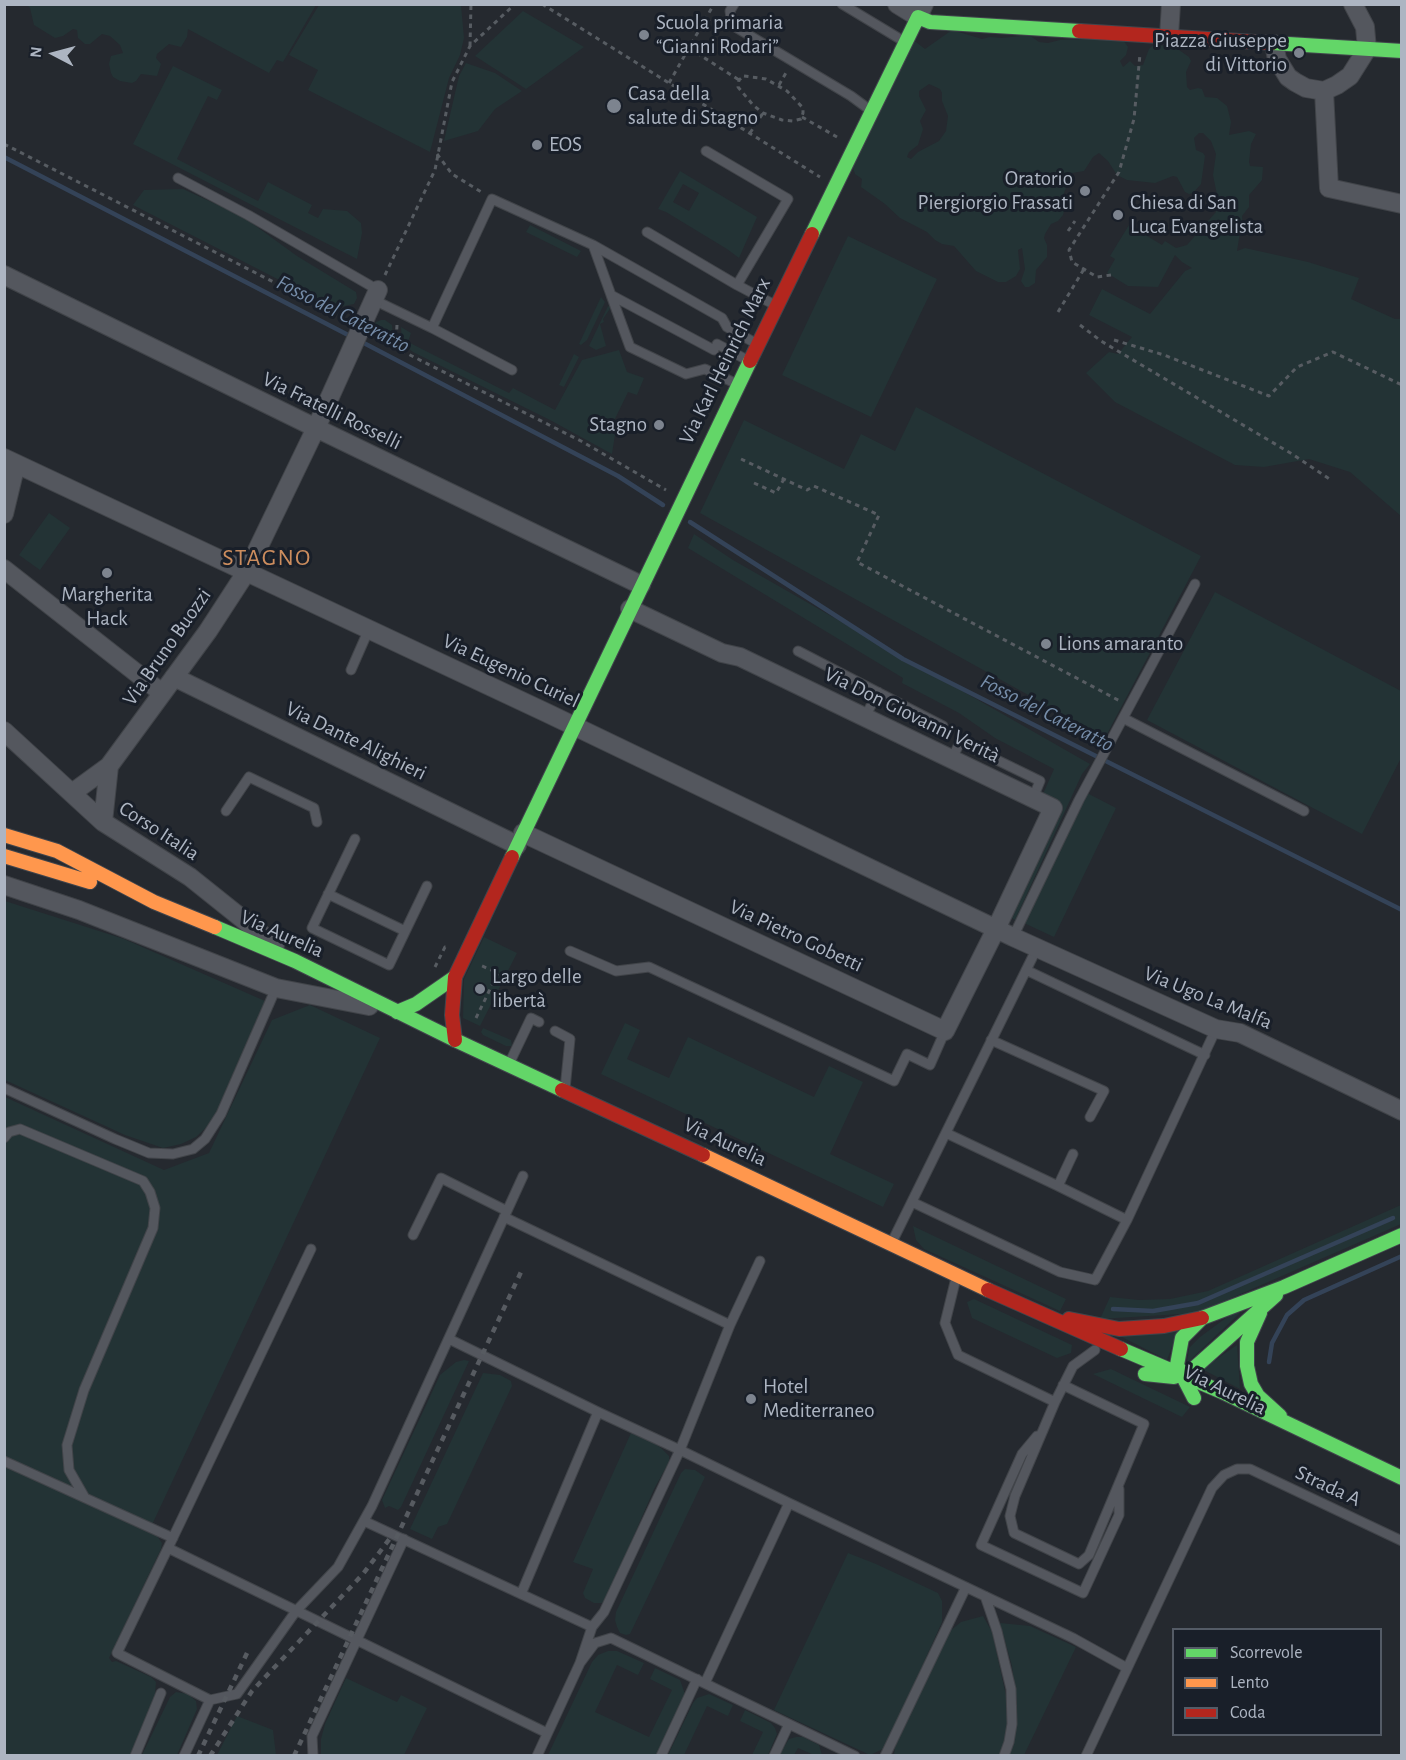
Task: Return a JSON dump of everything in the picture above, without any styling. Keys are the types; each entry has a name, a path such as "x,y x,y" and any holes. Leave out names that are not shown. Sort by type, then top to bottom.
{"street":[{"path":"897,4 921,11 930,22 1401,51"},
{"path":"1169,36 1171,4"},
{"path":"1274,44 1277,59 1288,77 1306,88 1324,91 1337,85 1350,76 1367,49 1365,27 1353,4"},
{"name":"Via Karl Heinrich Marx","path":"455,977 757,344 921,11"},
{"path":"1324,91 1329,188 1401,204"},
{"name":"Via Fratelli Rosselli","path":"4,274 641,585"},
{"name":"Via Bruno Buozzi","path":"72,793 109,766 208,631 247,571 352,348 366,331 373,301"},
{"path":"4,514 10,461"},
{"name":"Via Eugenio Curiel","path":"10,461 574,726 1004,933"},
{"path":"4,569 162,693"},
{"name":"Via Don Giovanni Verità","path":"630,609 722,653 740,657 1053,808 1004,933"},
{"name":"Via Dante Alighieri","path":"174,677 520,839"},
{"name":"Corso Italia","path":"4,731 104,822 190,877 295,961"},
{"path":"104,822 109,766"},
{"path":"4,826 57,851"},
{"name":"Via Aurelia","path":"4,835 57,851 154,902 295,961 455,1040 1034,1312 1181,1374 1401,1478"},
{"name":"Via Pietro Gobetti","path":"520,839 945,1031"},
{"name":"Via Aurelia","path":"4,856 154,902"},
{"path":"4,885 79,909 276,988 394,1011 416,1004 455,977"},
{"path":"945,1031 1004,933"},
{"name":"Via Ugo La Malfa","path":"1004,933 1216,1029 1240,1033 1401,1111"},
{"path":"455,977 452,1015 455,1040"},
{"path":"1034,1312 1119,1329 1164,1326 1202,1318 1284,1287 1401,1235"},
{"path":"1145,1374 1166,1377 1192,1370 1284,1287"},
{"path":"1266,1303 1247,1342 1247,1366 1251,1384 1258,1396 1294,1426"},
{"name":"Via Aurelia","path":"1034,1312 1095,1350 1199,1400 1181,1374"},
{"path":"1181,1374 1177,1365 1182,1338 1202,1318"}],"lane":[{"path":"734,4 730,11 732,25 871,110"},
{"path":"842,4 905,42"},
{"path":"706,151 788,199 737,285"},
{"path":"178,178 248,215 373,301 432,328 512,370"},
{"path":"432,328 492,199 593,245 722,318 727,327 757,344"},
{"path":"647,232 737,285 776,305"},
{"path":"593,245 630,347 686,374 705,369 738,384"},
{"path":"611,295 749,361"},
{"path":"1004,933 1195,584"},
{"path":"351,670 369,629"},
{"path":"798,651 943,726"},
{"path":"865,717 878,692"},
{"path":"1123,718 1304,811"},
{"path":"226,811 249,777 314,808 317,822"},
{"path":"355,839 312,928 389,965 427,886"},
{"path":"328,894 405,932"},
{"path":"891,1244 1037,948"},
{"path":"570,951 616,971 649,967 894,1081 907,1054 930,1065 945,1031"},
{"path":"1026,970 1205,1055"},
{"path":"4,1088 115,1139 149,1152 173,1154 193,1149 205,1139 221,1114 276,988"},
{"path":"509,1065 531,1018 539,1022"},
{"path":"912,1202 1060,1272 1095,1280 1127,1220 1216,1029"},
{"path":"555,1031 570,1039 565,1091"},
{"path":"992,1040 1104,1091 1090,1118"},
{"path":"4,1138 9,1132 20,1129 143,1181 150,1191 155,1208 153,1228 84,1390 67,1445 69,1470 86,1498"},
{"path":"946,1134 1127,1220"},
{"path":"1058,1186 1073,1154"},
{"path":"311,1249 117,1653 210,1701 237,1694 296,1611 338,1567 364,1521 523,1176"},
{"path":"413,1235 441,1178 506,1214 730,1325"},
{"path":"537,1755 580,1663 592,1627 604,1612 680,1449 730,1325 760,1261"},
{"path":"957,1276 945,1323 957,1355 1055,1402"},
{"path":"449,1339 1073,1638 1127,1668 1086,1755"},
{"path":"1063,1386 1144,1424 1089,1555 1079,1564 1014,1533 1010,1516 1015,1496 1055,1402 1063,1386 1073,1366 1095,1350"},
{"path":"520,1594 598,1412"},
{"path":"1045,1426 1022,1454 981,1545 1083,1593 1119,1515 1119,1483"},
{"path":"4,1461 173,1538"},
{"name":"Strada A","path":"1127,1668 1212,1488 1224,1475 1237,1469 1250,1469 1401,1541"},
{"path":"661,1755 701,1681 789,1503"},
{"path":"364,1521 592,1627"},
{"path":"313,1755 312,1736 404,1539"},
{"path":"168,1548 548,1733"},
{"path":"885,1755 966,1587"},
{"path":"985,1596 997,1631 1011,1689 1012,1724 1004,1755"},
{"path":"580,1663 595,1643 611,1638 855,1755"},
{"path":"135,1755 161,1693"},
{"path":"184,1755 210,1701"},
{"path":"774,1755 789,1724"}],"path":[{"path":"471,4 471,46"},
{"path":"4,144 332,312 373,301 435,170 452,82 471,46 515,4"},
{"path":"542,4 824,179"},
{"path":"669,83 714,4"},
{"path":"689,48 739,80"},
{"path":"1111,275 1097,277 1072,262 1069,250 1119,172 1134,118 1140,52"},
{"path":"778,85 785,74"},
{"path":"744,76 778,85 803,108 802,117 798,121 782,120 763,113 738,87 739,80 744,76"},
{"path":"750,134 763,113"},
{"path":"802,117 843,140"},
{"path":"437,154 452,174 492,199"},
{"path":"1068,231 1075,221"},
{"path":"1058,312 1084,268"},
{"path":"396,343 397,324"},
{"path":"1080,325 1101,341 1292,454 1331,480"},
{"path":"366,331 396,343 406,353 581,441 672,494"},
{"path":"1114,340 1164,355 1269,396 1297,367 1333,352 1401,385"},
{"path":"741,459 807,490 814,486 879,515 857,562 1130,706"},
{"path":"754,483 776,493 784,479"},
{"path":"476,1018 498,973 480,964"}],"shaded area":[{"path":"27,5 316,5 283,62 277,60 269,73 188,29 187,37 181,47 169,44 157,54 156,58 161,64 157,76 141,74 132,83 120,81 111,73 109,64 111,56 123,53 120,45 110,36 102,34 90,44 85,44 78,38 77,30 73,29 55,38 34,25 30,8"},
{"path":"319,5 461,5 464,38 460,55 449,78 430,152 308,90 318,70 289,55"},
{"path":"523,11 584,47 526,89 475,56"},
{"path":"952,30 982,39 1029,35 1039,42 1048,43 1060,40 1121,37 1128,47 1126,55 1120,61 1123,67 1130,61 1135,66 1143,65 1152,46 1172,45 1189,57 1191,61 1186,72 1187,87 1190,90 1202,89 1205,97 1217,98 1227,106 1231,122 1229,135 1249,131 1256,134 1251,144 1249,162 1250,166 1263,167 1262,180 1249,195 1249,207 1242,216 1243,225 1237,251 1245,248 1308,262 1359,278 1351,299 1395,319 1401,319 1401,516 1350,472 1309,459 1264,467 1235,465 1115,402 1086,373 1109,352 1118,354 1132,337 1089,315 1102,289 1150,314 1185,271 1192,268 1175,255 1158,287 1128,286 1107,273 1115,259 1110,256 1129,225 1162,245 1165,241 1176,248 1187,245 1216,212 1217,195 1213,175 1216,154 1211,141 1203,133 1199,133 1194,138 1196,150 1205,156 1201,184 1193,193 1185,192 1177,177 1173,176 1155,183 1127,180 1117,175 1108,161 1099,153 1093,157 1084,171 1072,173 1062,198 1065,207 1063,215 1051,224 1045,234 1047,257 1036,270 1035,283 1029,287 1025,287 1021,281 1025,269 1022,248 1018,250 1020,269 1016,276 1006,282 998,282 976,271 954,246 942,244 927,232 900,218 861,187 862,179 855,174 851,162 912,39 925,49","holes":["929,84 940,89 948,116 946,131 939,141 918,152 911,159 907,157 909,152 918,145 923,129 920,121 926,110 919,91"]},
{"path":"466,63 495,73 522,91 495,109 478,131 444,141 459,76"},
{"path":"173,66 222,90 217,100 208,96 177,159 258,201 268,182 312,205 308,213 318,218 323,209 347,211 361,223 362,233 357,259 133,144"},
{"path":"680,171 757,217 739,258 658,209","holes":["683,184 699,193 689,211 673,202"]},
{"path":"183,189 242,216 297,256 356,292 357,298 354,304 334,308 133,205 144,190"},
{"path":"530,225 581,251 577,257 526,232"},
{"path":"848,236 937,279 871,417 782,375"},
{"path":"601,297 605,302 587,340 581,345 579,344"},
{"path":"608,306 611,307 603,319 604,322 600,324 606,346 596,350 589,346"},
{"path":"381,320 392,325 393,337 373,327"},
{"path":"401,327 411,333 408,342 509,393 513,388 555,410 582,360 619,350 627,372 644,378 637,395 628,392 612,425 616,428 612,454 550,420 413,352 402,344"},
{"path":"574,354 579,357 564,387 559,385"},
{"name":"Lions amaranto","path":"916,407 1201,556 1107,734 1095,732 700,513 744,420 844,469 861,434 895,451"},
{"path":"49,513 70,528 40,570 19,555"},
{"path":"694,534 733,560 1090,764 1082,774 1015,920 1010,917 1062,805 1043,794 1054,769 995,738 959,713 902,683 903,678 688,548"},
{"path":"1215,592 1401,691 1401,758 1362,834 1147,720"},
{"path":"1087,793 1116,808 1054,937 1024,923"},
{"path":"5,901 124,939 265,1001 212,1122 196,1137 181,1144 163,1148 125,1135 5,1080"},
{"name":"Largo delle libertà","path":"484,937 517,953 480,1026 463,1018 464,979"},
{"path":"310,1005 380,1038 150,1529 162,1543 161,1549 109,1658 112,1662 116,1661 151,1677 156,1682 151,1709 130,1755 5,1756 5,1097 164,1170 209,1153 272,1020"},
{"path":"625,1023 640,1030 627,1059 669,1078 688,1037 814,1097 829,1066 863,1082 830,1154 894,1184 883,1207 601,1074"},
{"path":"483,1028 511,1040 512,1046 506,1046 483,1035 481,1032"},
{"path":"1401,1205 1401,1224 1197,1313 1100,1319 1110,1297 1139,1300 1170,1299 1208,1291"},
{"path":"913,1226 1066,1299 1060,1311 924,1249 916,1240"},
{"path":"974,1299 1072,1345 1071,1353 1057,1358 972,1318 967,1302"},
{"path":"1234,1312 1240,1313 1187,1363 1189,1348"},
{"path":"1178,1331 1167,1360 1120,1336"},
{"path":"1237,1345 1240,1389 1202,1369"},
{"path":"469,1361 401,1507 398,1510 389,1506 385,1508 382,1500 440,1375 456,1362"},
{"path":"1111,1369 1190,1407 1182,1417 1093,1374"},
{"path":"483,1373 500,1375 511,1381 512,1386 447,1524 438,1527 432,1539 410,1529"},
{"path":"631,1433 661,1448 669,1456 669,1462 654,1489 607,1598 602,1603 594,1603 585,1598 583,1593 593,1569 573,1562"},
{"path":"685,1469 695,1470 705,1477 630,1634 620,1633 615,1620 616,1612 681,1473"},
{"path":"848,1553 938,1593 942,1601 942,1622 892,1733 883,1749 870,1755 774,1710"},
{"path":"983,1616 992,1632 1009,1709 1009,1729 1000,1755 894,1756 895,1747 950,1631 961,1622"},
{"path":"1000,1623 1030,1626 1076,1647 1024,1755 1008,1755 1012,1747 1017,1705 1012,1666"},
{"path":"608,1651 617,1651 644,1663 638,1675 617,1665 595,1712 649,1737 672,1690 650,1679 655,1668 680,1680 685,1694 656,1755 548,1755 592,1662 598,1655"},
{"path":"346,1678 397,1702 401,1695 427,1708 404,1755 321,1755 321,1739 325,1724"},
{"path":"176,1692 188,1694 196,1701 197,1709 177,1755 142,1755 170,1697"},
{"path":"709,1694 733,1705 728,1716 707,1706 684,1755 668,1755 693,1703 697,1698"},
{"path":"745,1710 771,1723 775,1728 777,1734 768,1755 752,1755 763,1732 740,1721"},
{"path":"237,1716 273,1730 276,1755 217,1755"},
{"path":"803,1737 819,1745 822,1755 814,1755 798,1748 794,1755 779,1755 789,1739"}],"waterway":[{"name":"Fosso del Cateratto","path":"4,157 352,337"},
{"name":"Fosso del Cateratto","path":"360,341 618,476 663,505"},
{"name":"Fosso del Cateratto","path":"690,522 903,659 1402,910"},
{"path":"1113,1309 1153,1311 1198,1303 1393,1218"},
{"path":"1269,1362 1272,1343 1287,1315 1304,1300 1402,1256"}],"railway":[{"path":"294,1756 521,1272"},
{"path":"210,1756 252,1691 363,1574 391,1537"},
{"path":"198,1756 248,1651"}],"traffic: fast":[{"path":"812,234 918,17 930,22 1079,31"},
{"path":"1272,43 1402,51"},
{"path":"512,857 750,361"},
{"path":"215,927 295,961 562,1090"},
{"path":"397,1012 416,1004 455,977"},
{"path":"1194,1398 1177,1365 1182,1338 1202,1318 1284,1287 1402,1235"},
{"path":"1145,1374 1174,1377 1192,1370 1276,1295"},
{"path":"1260,1313 1247,1342 1247,1366 1251,1384 1258,1396 1280,1416"},
{"path":"1121,1349 1222,1392 1402,1478"}],"traffic: slow":[{"path":"4,835 57,851 154,902 215,927"},
{"path":"4,856 90,882"},
{"path":"703,1155 988,1290"}],"traffic: jam":[{"path":"1079,31 1272,43"},
{"path":"750,361 812,234"},
{"path":"455,1040 452,1015 455,977 512,857"},
{"path":"562,1090 703,1155"},
{"path":"988,1290 1121,1349"},
{"path":"1069,1319 1119,1329 1164,1326 1202,1318"}],"place":[{"name":"Scuola primaria “Gianni Rodari”","path":"644,35"},
{"name":"Piazza Giuseppe di Vittorio","path":"1299,53"},
{"name":"Casa della salute di Stagno","path":"614,106"},
{"name":"EOS","path":"537,145"},
{"name":"Oratorio Piergiorgio Frassati","path":"1085,191"},
{"name":"Chiesa di San Luca Evangelista","path":"1118,215"},
{"name":"Stagno","path":"659,425"},
{"name":"Margherita Hack","path":"107,573"},
{"name":"Lions amaranto","path":"1046,644"},
{"name":"Largo delle libertà","path":"480,989"},
{"name":"Hotel Mediterraneo","path":"751,1399"}],"district":[{"name":"STAGNO","path":"267,558"}]}
